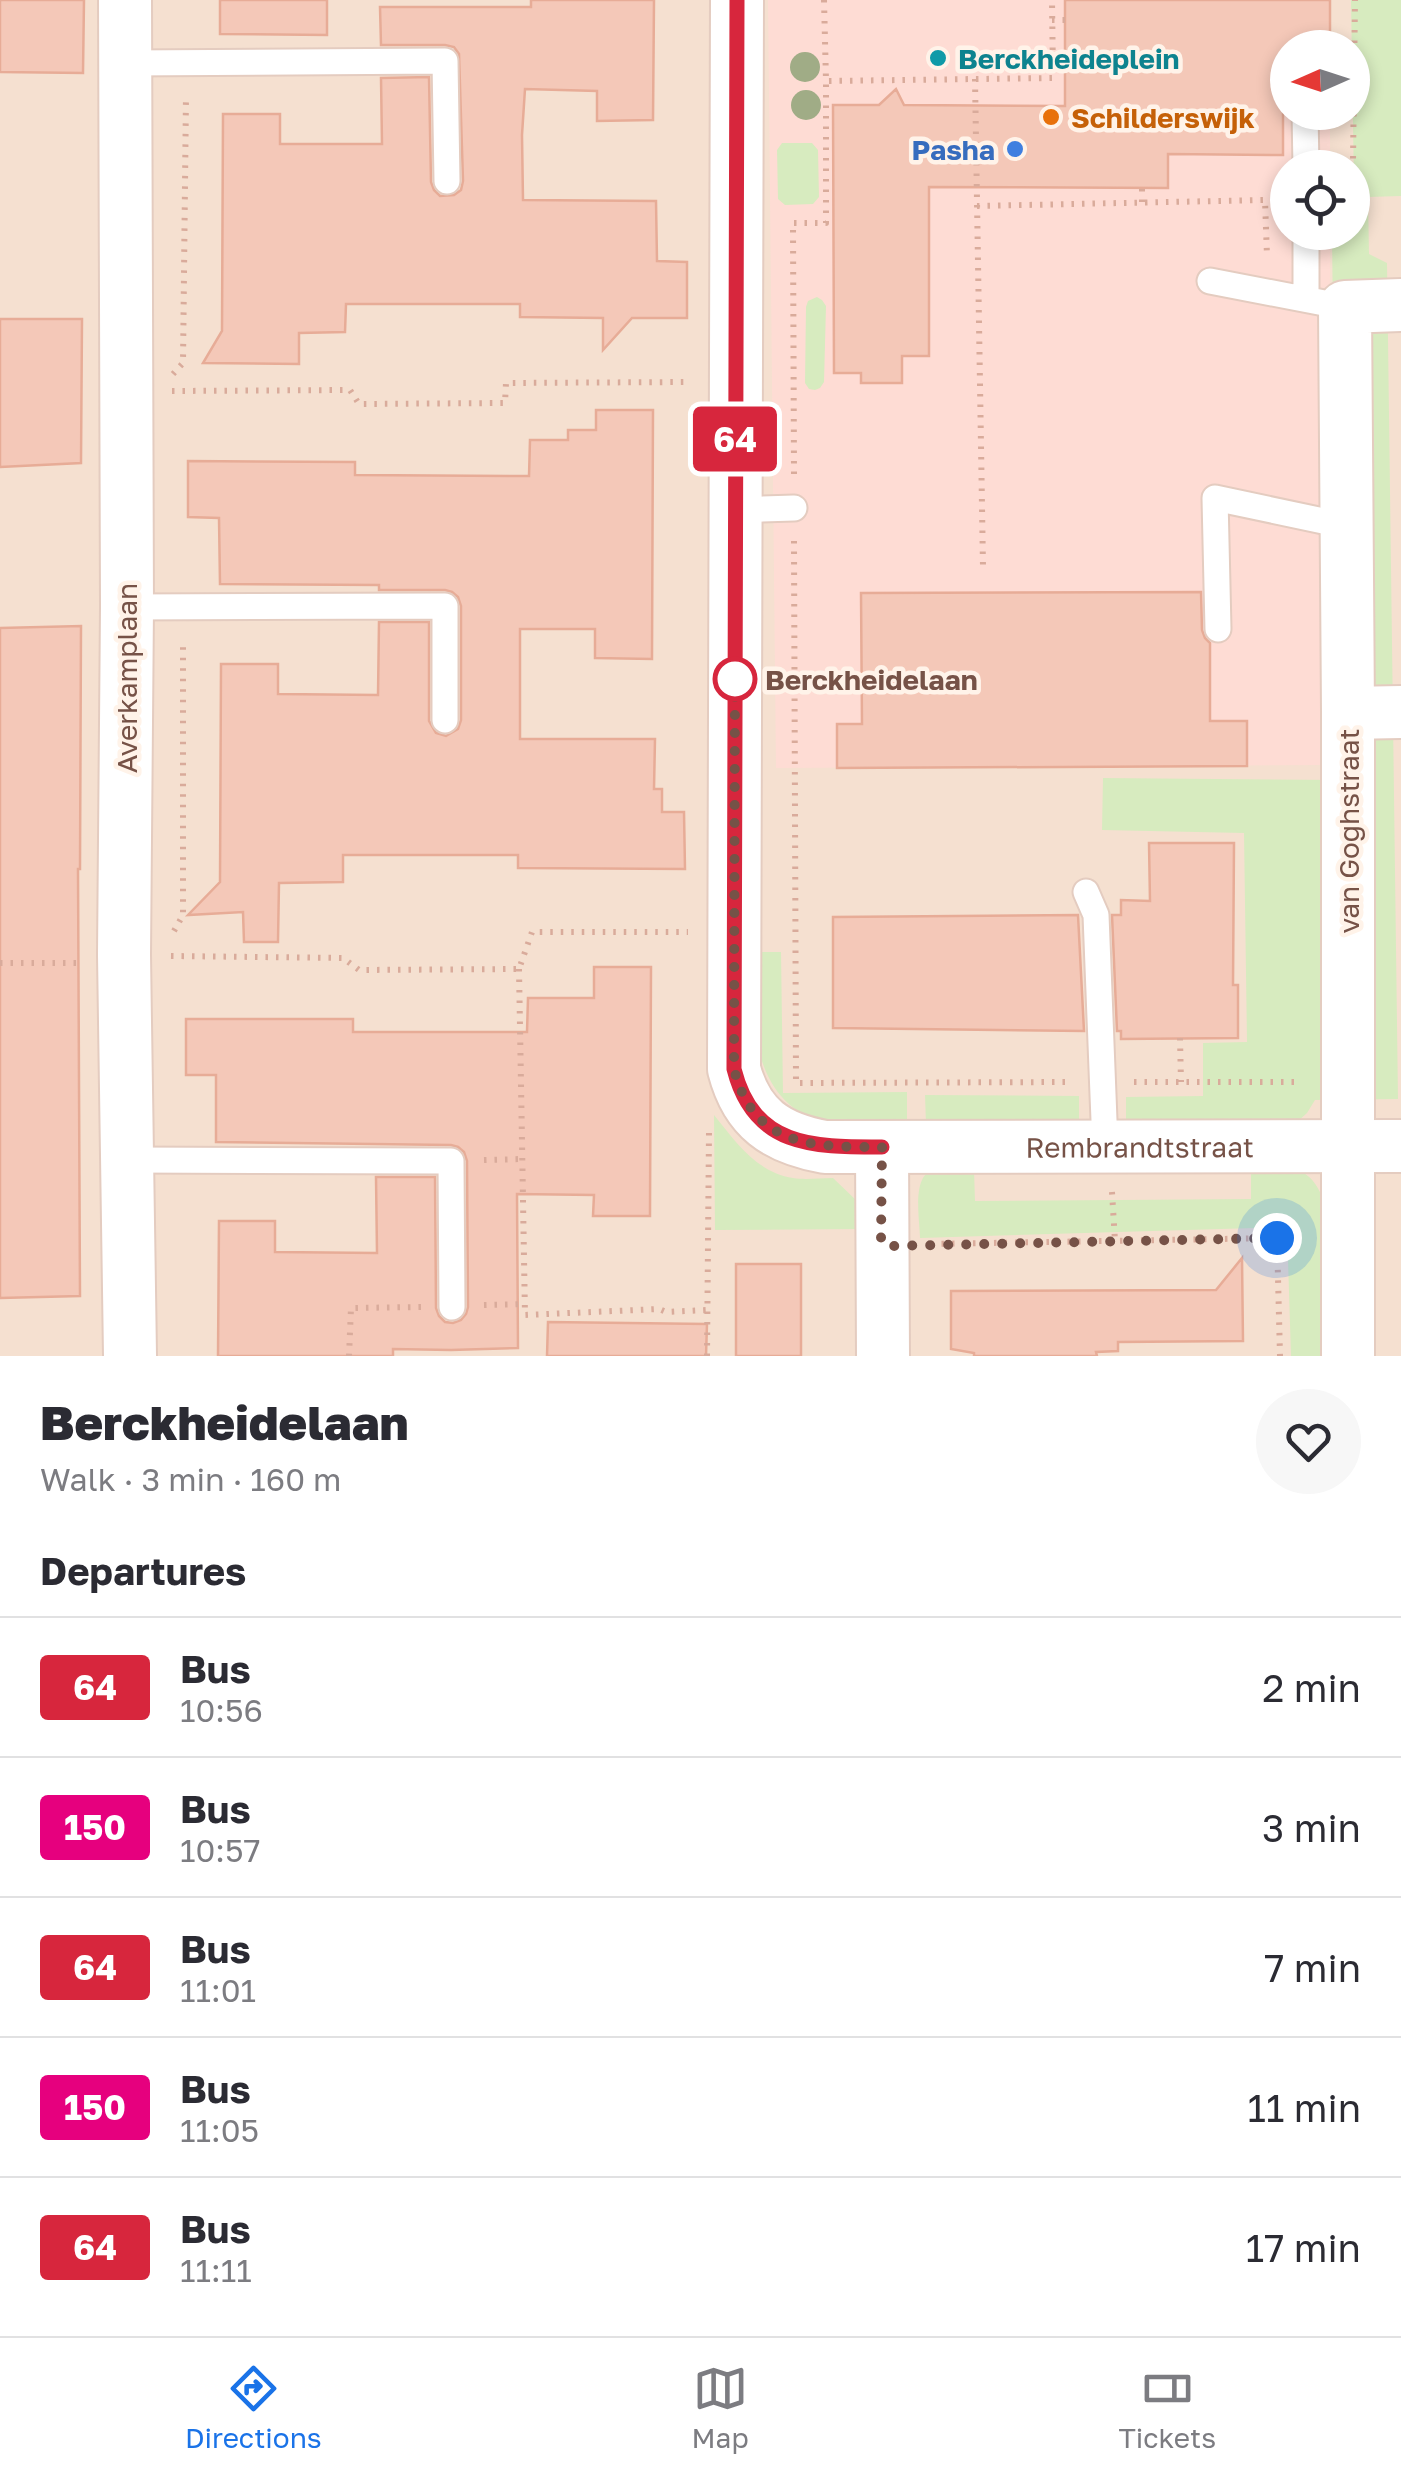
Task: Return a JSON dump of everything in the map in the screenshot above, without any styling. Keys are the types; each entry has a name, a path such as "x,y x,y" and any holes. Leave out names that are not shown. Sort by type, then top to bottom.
{"street":[{"name":"Averkamplaan","path":"125,0 124,955 130,1356"},
{"path":"737,0 722,190 735,510 722,724 734,1069 739,1087 755,1114 776,1130 801,1142 826,1147 882,1147 882,1356"},
{"path":"1326,303 1401,306"},
{"name":"van Goghstraat","path":"1326,303 1347,526 1348,1356"},
{"path":"1348,713 1401,712"},
{"name":"Rembrandtstraat","path":"882,1147 1401,1146"}],"lane":[{"path":"126,63 445,61 448,181"},
{"path":"1210,281 1326,303 1311,250"},
{"path":"1218,628 1215,498 1347,526"},
{"path":"735,510 794,508"},
{"path":"127,607 444,606 445,720"},
{"path":"1086,892 1096,915 1105,1146"},
{"path":"128,1160 451,1161 452,1306"}],"path":[{"path":"824,0 826,223 793,223 796,1083 1348,1082"},
{"path":"826,81 1053,78 1052,0"},
{"path":"1353,150 1355,0"},
{"path":"1052,20 1065,20"},
{"path":"975,79 983,567"},
{"path":"1142,188 1142,202"},
{"path":"977,206 1265,200 1268,292"},
{"path":"126,392 350,390 359,404 505,403 506,383 689,382"},
{"path":"690,932 532,932 519,969 525,1315 708,1310"},
{"path":"0,963 80,962 85,957 124,955 342,958 359,970 519,969"},
{"path":"1180,1038 1181,1082"},
{"path":"707,1356 709,1115"},
{"path":"881,1241 890,1246 1277,1238 1280,1356"}],"shaded area":[{"path":"0,0 1401,0 1401,1356 0,1356"},
{"path":"768,0 1330,0 1330,30 1270,30 1270,130 1330,130 1330,150 1270,150 1270,250 1330,250 1329,765 776,768"}],"green space":[{"path":"1351,0 1401,0 1401,196 1370,197 1370,150 1353,150 1353,130 1370,130 1370,30 1351,30"},
{"path":"782,143 812,143 818,150 819,197 813,204 785,205 778,199 777,150"},
{"path":"1332,250 1369,250 1369,254 1387,263 1398,1099 1315,1100 1297,1122 1126,1129 1126,1097 1203,1096 1203,1043 1247,1042 1244,833 1102,830 1103,778 1338,780"},
{"path":"817,297 826,306 824,382 815,390 805,383 806,307 808,301"},
{"path":"747,952 781,952 783,1093 907,1092 907,1125 830,1125 803,1114 783,1099 760,1056"},
{"path":"925,1095 1079,1096 1079,1125 926,1124"},
{"path":"714,1115 748,1154 768,1169 793,1178 833,1178 858,1202 858,1229 715,1230"},
{"path":"1251,1168 1301,1172 1322,1196 1326,1356 1291,1356 1287,1227 920,1238 919,1190 926,1174 933,1170 974,1170 975,1201 1251,1199"}],"building":[{"path":"0,0 84,0 83,73 0,72"},
{"path":"220,0 327,0 327,35 220,34"},
{"path":"531,0 654,0 653,120 597,121 597,91 525,89 523,200 656,201 657,261 687,262 687,318 632,318 603,350 603,318 520,317 520,304 346,304 345,332 299,333 299,364 203,363 222,331 223,114 280,114 280,144 382,144 381,78 429,77 431,182 440,196 454,195 461,190 463,181 459,54 454,47 445,45 381,45 380,7 531,7"},
{"path":"1065,0 1330,0 1330,30 1270,30 1270,130 1283,130 1283,150 1270,150 1270,155 1168,154 1168,188 929,187 929,356 902,356 902,383 861,383 861,373 834,373 833,105 879,105 896,89 904,105 1065,106"},
{"path":"0,319 82,319 81,463 0,467"},
{"path":"596,410 653,410 652,659 595,658 595,629 520,629 520,739 655,739 654,789 662,789 662,812 684,812 685,869 518,868 518,855 343,855 343,882 279,883 278,942 244,942 243,912 188,915 220,882 221,664 278,664 278,694 378,695 379,622 429,622 429,721 436,733 446,736 458,729 461,720 461,606 458,597 445,590 379,590 379,585 220,584 219,518 188,517 188,461 355,462 355,475 529,476 530,440 568,440 568,430 596,430"},
{"path":"1201,592 1202,630 1210,643 1210,721 1247,721 1247,766 837,768 837,724 862,724 861,593"},
{"path":"81,626 80,1296 0,1298 0,628"},
{"path":"1149,843 1234,843 1233,985 1238,985 1238,1038 1121,1039 1121,1031 1117,1031 1112,915 1121,915 1121,900 1150,901"},
{"path":"1078,915 1084,1031 833,1028 833,917"},
{"path":"594,967 651,967 650,1216 593,1216 594,1195 517,1194 518,1348 393,1349 393,1356 218,1356 219,1221 275,1221 275,1252 377,1253 376,1177 435,1177 436,1308 445,1322 461,1320 468,1307 467,1161 464,1152 451,1145 216,1142 216,1075 186,1075 186,1019 353,1019 353,1032 527,1032 528,998 594,998"},
{"path":"1242,1258 1243,1341 1118,1342 1118,1351 1096,1352 1097,1356 974,1356 951,1349 951,1291 1216,1290"},
{"path":"736,1264 801,1264 801,1356 736,1356"},
{"path":"548,1322 707,1324 706,1356 547,1356"}],"bus line":[{"name":"64","path":"737,0 734,1069 746,1103 776,1130 801,1142 826,1147 882,1147"}],"place":[{"name":"Berckheideplein","path":"938,58"},
{"name":"Schilderswijk","path":"1051,117"},
{"name":"Pasha","path":"1015,149"},
{"name":"Berckheidelaan","path":"735,679"}],"route":[{"path":"735,679 734,1069 746,1103 755,1114 801,1142 826,1147 882,1147 881,1241 890,1246 1277,1238"}]}
